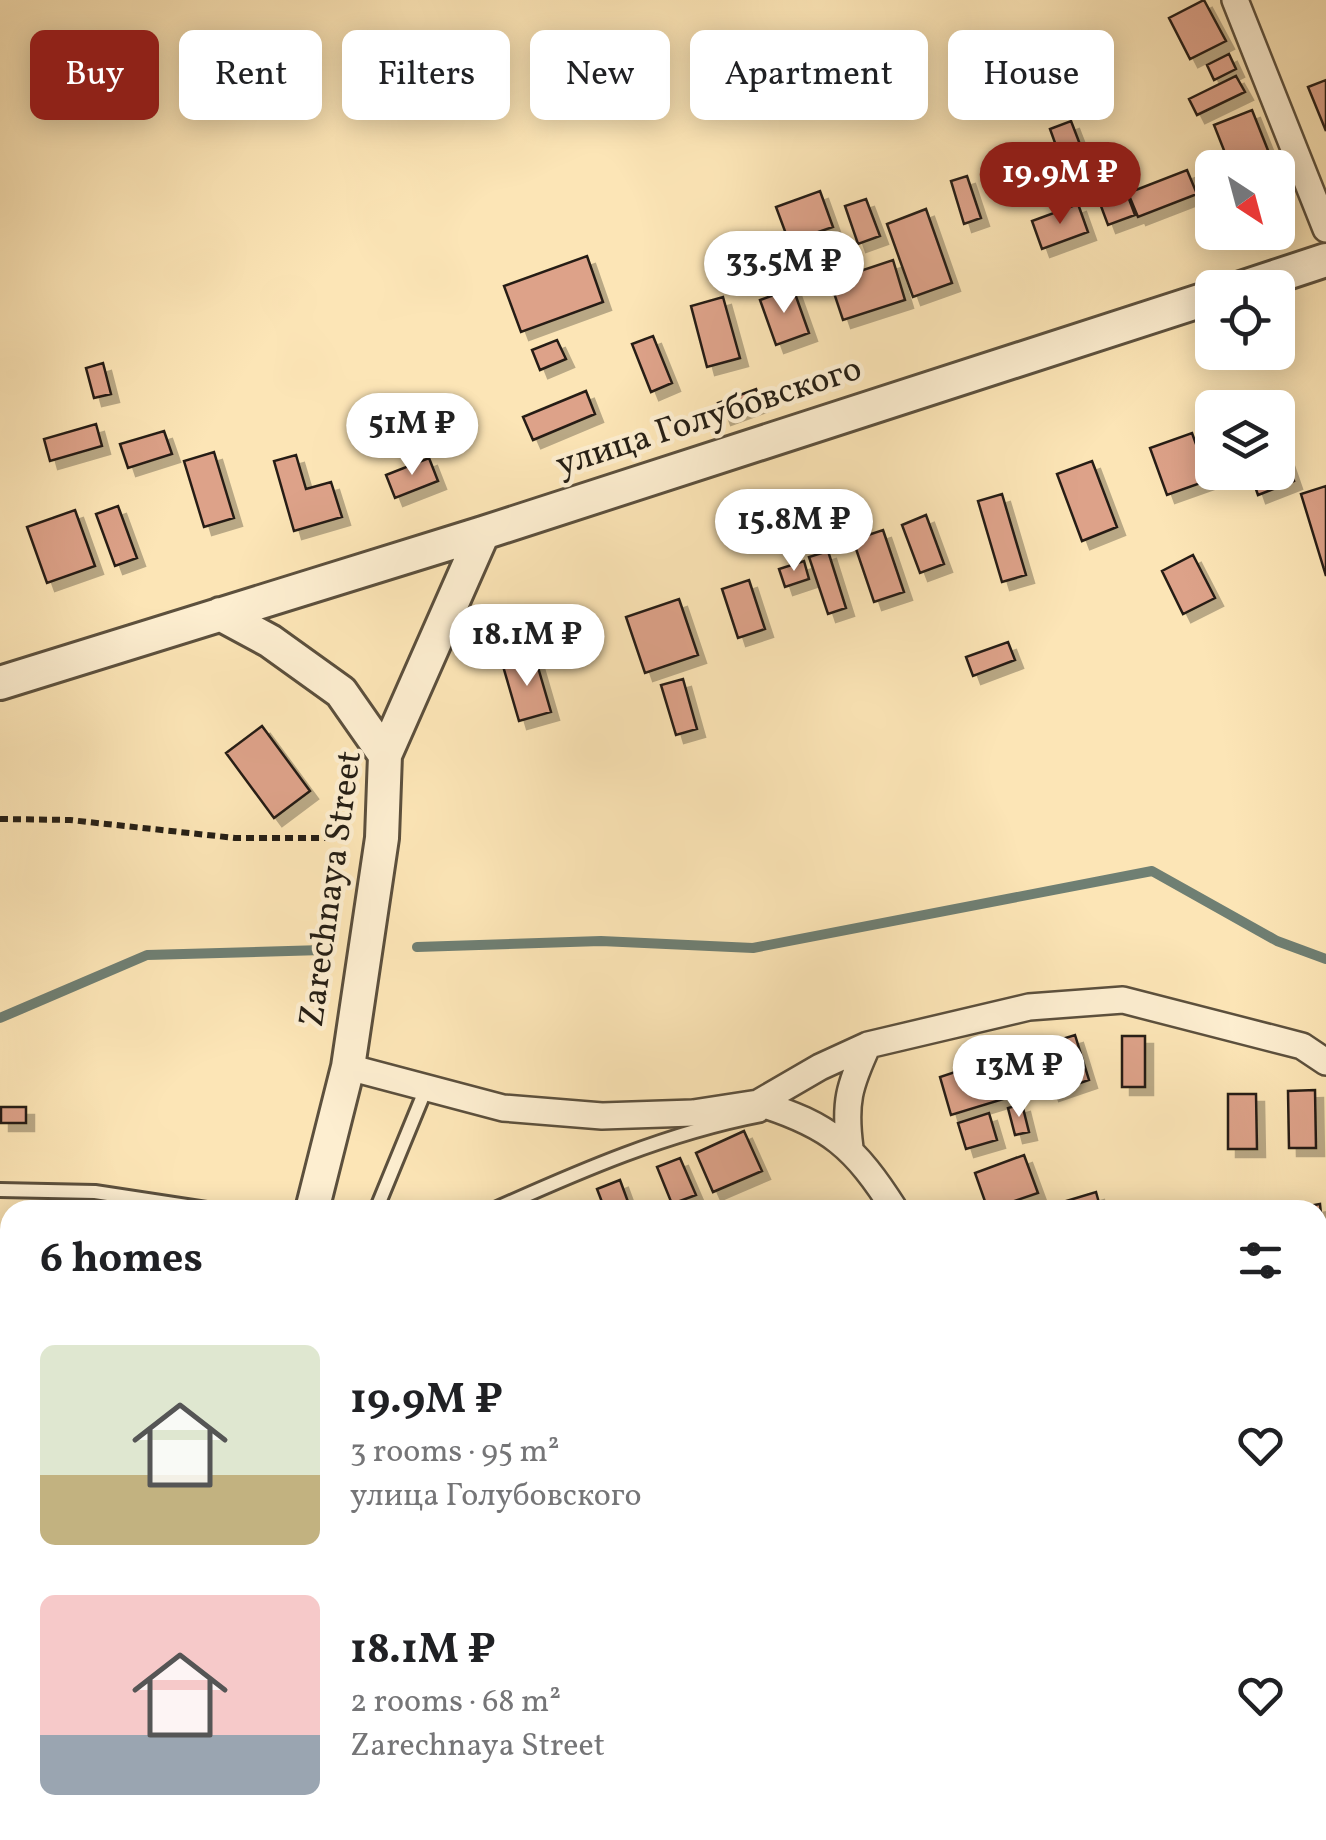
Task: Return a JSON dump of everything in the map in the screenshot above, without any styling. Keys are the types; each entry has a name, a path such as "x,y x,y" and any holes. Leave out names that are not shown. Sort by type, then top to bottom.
{"street":[{"path":"1235,0 1326,229"},
{"path":"1295,270 1326,260"},
{"name":"улица Голубовского","path":"0,683 484,533 1195,303"},
{"name":"Zarechnaya Street","path":"315,1200 348,1067 382,838 385,755 484,533"},
{"path":"220,614 270,641 341,692 385,755"},
{"path":"348,1067 503,1108 602,1116 693,1113 758,1103 868,1045 1029,1006 1123,1000 1302,1046 1326,1062"},
{"path":"850,1148 845,1112 849,1086 868,1045"},
{"path":"758,1103 820,1126 850,1148 888,1200"}],"lane":[{"path":"380,1200 427,1086"},
{"path":"514,1200 578,1170 658,1143 726,1121 783,1110"},
{"path":"0,1190 95,1192 147,1200"}],"path":[{"path":"0,819 70,820 235,838 382,838"}],"building":[{"path":"1204,0 1226,41 1190,59 1169,18"},
{"path":"1229,54 1236,69 1214,80 1207,65"},
{"path":"1236,76 1245,92 1197,115 1189,99"},
{"path":"1326,80 1326,131 1308,87"},
{"path":"1252,110 1268,150 1224,150 1214,125"},
{"path":"1071,121 1086,160 1064,168 1050,129"},
{"path":"1116,164 1135,215 1108,225 1089,174"},
{"path":"1187,170 1195,189 1195,195 1138,217 1128,193"},
{"path":"967,176 981,218 964,224 951,181"},
{"path":"820,191 833,227 789,242 776,207"},
{"path":"866,199 880,236 858,244 845,206"},
{"path":"1078,204 1088,232 1042,249 1032,221"},
{"path":"926,209 952,283 913,297 887,224"},
{"path":"749,238 757,262 720,275 712,250"},
{"path":"587,256 603,302 521,332 504,286"},
{"path":"893,260 905,300 843,320 830,281"},
{"path":"793,288 809,333 776,345 760,300"},
{"path":"723,297 740,358 707,367 691,306"},
{"path":"653,336 672,383 651,392 632,344"},
{"path":"557,340 566,359 540,370 532,350"},
{"path":"103,363 111,394 94,398 86,368"},
{"path":"756,389 761,403 723,417 718,403"},
{"path":"586,391 595,414 533,440 523,417"},
{"path":"383,398 396,440 376,447 362,404"},
{"path":"96,424 102,446 50,461 44,439"},
{"path":"164,431 172,454 128,468 120,444"},
{"path":"1192,433 1195,485 1167,495 1150,448"},
{"path":"214,452 234,518 204,527 184,461"},
{"path":"296,455 306,489 331,482 342,517 294,531 274,461"},
{"path":"429,458 438,481 395,498 386,475"},
{"path":"1092,461 1117,527 1082,541 1057,474"},
{"path":"1326,486 1326,576 1301,494"},
{"path":"1002,494 1026,575 1002,582 978,501"},
{"path":"118,506 137,558 115,566 96,514"},
{"path":"75,510 95,566 47,583 27,527"},
{"path":"926,515 944,564 920,573 902,525"},
{"path":"883,530 904,592 874,602 853,540"},
{"path":"828,551 846,608 828,614 809,557"},
{"path":"1193,555 1215,598 1183,614 1162,571"},
{"path":"804,561 809,579 785,587 779,569"},
{"path":"749,580 765,629 738,638 722,589"},
{"path":"679,599 698,655 645,673 626,617"},
{"path":"1008,642 1015,660 973,676 966,657"},
{"path":"535,657 551,712 519,721 503,666"},
{"path":"683,679 697,729 676,735 661,685"},
{"path":"262,726 310,791 274,818 226,753"},
{"path":"1075,1035 1089,1080 1051,1093 1036,1047"},
{"path":"1122,1036 1145,1036 1145,1087 1122,1087"},
{"path":"997,1058 1010,1097 951,1115 940,1077"},
{"path":"1315,1090 1316,1148 1289,1148 1288,1091"},
{"path":"1228,1094 1256,1094 1257,1149 1228,1149"},
{"path":"1022,1104 1029,1132 1015,1135 1008,1108"},
{"path":"1,1107 26,1107 26,1123 1,1123"},
{"path":"989,1113 997,1140 966,1149 958,1123"},
{"path":"744,1131 762,1171 713,1192 696,1153"},
{"path":"1024,1155 1038,1193 1017,1200 984,1200 975,1173"},
{"path":"680,1158 696,1195 670,1200 657,1167"},
{"path":"620,1180 627,1200 601,1200 597,1189"},
{"path":"1096,1192 1098,1200 1070,1200"}],"waterway":[{"path":"417,947 601,941 753,948 1152,871 1277,941 1326,959"},
{"path":"0,1018 147,955 323,950"}]}
